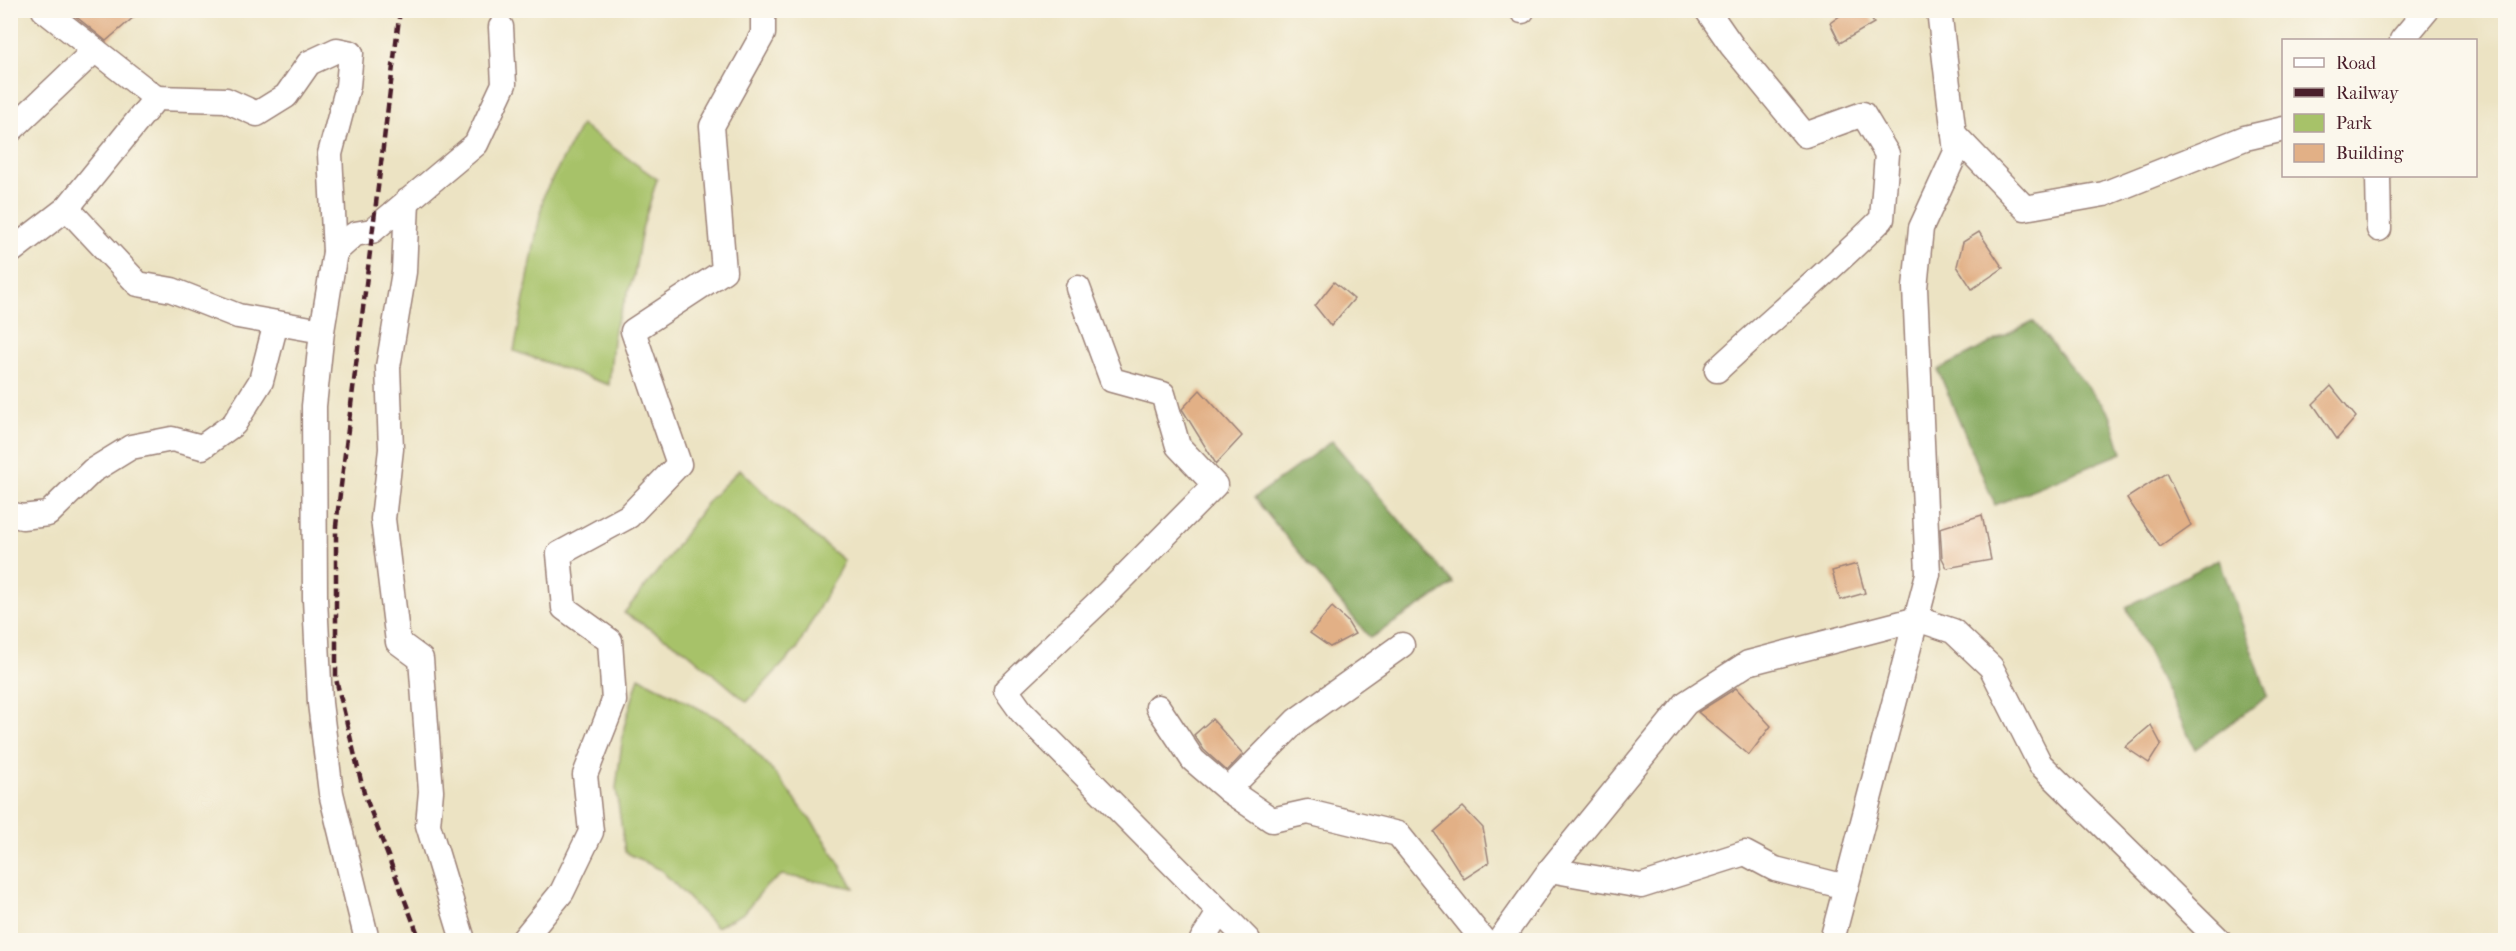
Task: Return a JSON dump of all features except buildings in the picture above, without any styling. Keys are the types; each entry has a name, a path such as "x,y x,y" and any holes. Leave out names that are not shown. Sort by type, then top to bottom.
{"street":[{"path":"44,10 156,98 226,100 257,114 286,96 309,63 337,50 351,53 348,86 330,154 335,252 322,331 314,406 315,599 321,704 331,793 368,940"},
{"path":"524,940 562,892 591,832 585,775 614,701 610,641 564,608 560,554 629,516 679,464 633,331 724,271 712,126 763,34 763,10"},
{"path":"1707,10 1732,46 1805,135 1863,114 1887,154 1882,219 1839,262 1717,370"},
{"path":"1832,940 1929,574 1915,288 1921,228 1956,152 1939,10"},
{"path":"2403,39 2427,10"},
{"path":"335,252 355,234 372,231 476,144 504,84 501,27"},
{"path":"12,129 95,50"},
{"path":"10,252 67,208 156,98"},
{"path":"1954,134 2025,208 2104,194 2245,138 2282,129"},
{"path":"2378,177 2379,229"},
{"path":"407,201 404,272 388,367 391,449 383,519 398,642 422,659 431,791 428,825 462,940"},
{"path":"67,208 138,284 172,290 238,316 322,331"},
{"path":"1078,288 1112,380 1163,394 1178,446 1215,485 1108,593 1006,690 1021,711 1248,940"},
{"path":"10,514 22,517 48,514 92,471 131,447 172,439 202,447 234,424 261,381 276,323"},
{"path":"1500,940 1550,870 1686,703 1748,663 1917,619 1953,631 1991,667 2040,764 2219,940"},
{"path":"1228,790 1297,720 1402,645"},
{"path":"1158,707 1193,760 1228,790 1272,820 1308,812 1398,834 1484,940"},
{"path":"1550,870 1641,886 1745,853 1775,869 1846,886"},
{"path":"1202,940 1219,913"}],"green space":[{"path":"581,125 657,179 642,229 634,276 614,329 609,385 514,351 544,194"},
{"path":"2033,321 2110,414 2122,453 1995,505 1938,370"},
{"path":"1332,441 1454,584 1370,638 1254,498"},
{"path":"740,469 766,495 844,561 797,649 747,702 685,650 624,613 668,558 708,501"},
{"path":"2219,559 2268,696 2195,749 2126,607"},
{"path":"639,677 731,725 777,776 822,835 854,888 782,875 765,887 744,913 716,927 661,870 625,852 616,788 624,727"}],"railway":[{"path":"400,10 336,526 336,679 364,793 420,940"}]}
